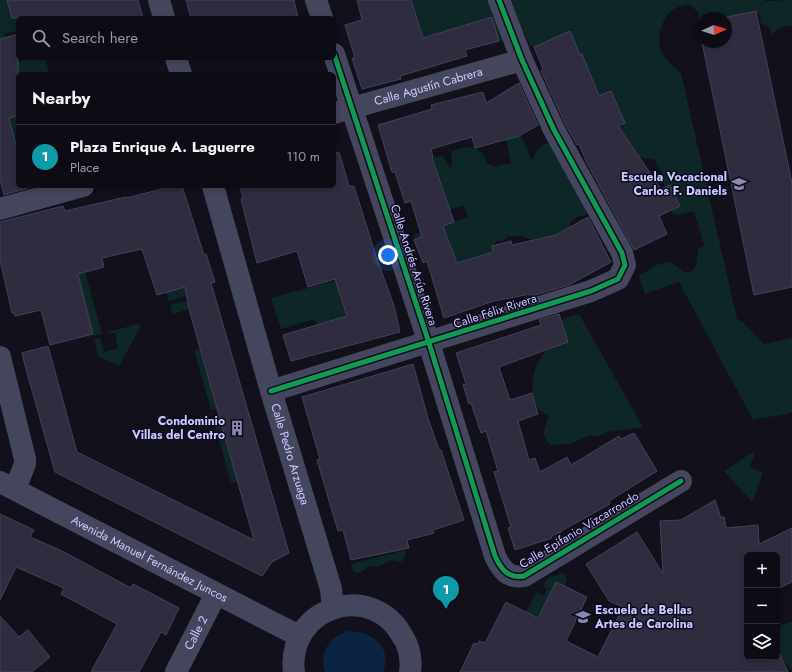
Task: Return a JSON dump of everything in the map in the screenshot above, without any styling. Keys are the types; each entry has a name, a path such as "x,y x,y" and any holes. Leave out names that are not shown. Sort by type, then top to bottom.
{"street":[{"path":"159,0 163,16"},
{"path":"316,0 321,16"},
{"path":"499,0 522,60"},
{"path":"176,60 180,72"},
{"name":"Calle Andrés Arús Rivera","path":"335,60 343,111 429,343 488,530"},
{"name":"Calle Agustín Cabrera","path":"343,111 522,60"},
{"name":"Calle Félix Rivera","path":"271,391 429,343 591,291 618,279 625,265 622,253 554,130 522,60"},
{"path":"0,209 76,188"},
{"name":"Calle Pedro Arzuaga","path":"214,188 271,391 331,590 333,608"},
{"path":"0,357 25,459 25,464 7,486"},
{"name":"Calle Epifanio Vizcarrondo","path":"488,530 495,556 501,567 507,574 514,577 524,576 681,481"},
{"name":"Avenida Manuel Fernández Juncos","path":"7,486 299,636"},
{"name":"Calle 2","path":"176,672 216,594"},
{"path":"294,672 292,659 299,636 313,618 333,608 356,604 379,610 397,625 408,645 410,672"}],"green space":[{"path":"0,0 10,0 17,16 16,31 5,34 5,37 0,39"},
{"path":"411,0 492,0 507,40 499,41 493,22 423,38 419,24 396,32"},
{"path":"509,0 792,0 792,26 785,26 771,34 769,27 761,24 760,16 756,11 732,16 732,12 698,12 689,4 676,8 666,16 662,24 659,43 663,55 681,73 737,319 748,327 764,344 792,338 792,412 753,420 679,282 645,294 639,276 656,265 671,262 684,272 691,272 696,266 698,249 704,246 694,211 678,215 673,214 671,210 680,206 672,186 666,187 662,182 662,171 657,167 655,160 639,157 616,127 625,123 611,91 593,99 597,93 582,54 565,60 569,32 534,47 530,45"},
{"path":"24,60 46,60 48,72 17,72 12,63"},
{"path":"16,113 16,149 0,120"},
{"path":"518,136 522,137 532,161 538,149 549,142 589,209 585,216 577,217 570,222 570,226 563,231 585,273 554,235 532,240 522,236 508,236 503,241 497,241 492,247 495,258 476,285 437,297 435,288 476,278 470,259 450,265 453,252 445,229 414,240 414,235 445,225 428,163 433,157 443,156 450,168 452,166 451,152 470,147 478,149 488,164 495,167 511,163 506,140","holes":["464,205 468,217 451,223 447,211"]},
{"path":"76,267 86,274 102,334 94,336 93,334"},
{"path":"338,280 349,320 344,324 350,346 326,352 315,319 281,329 271,298"},
{"path":"195,283 203,291 169,301 166,292"},
{"path":"209,295 189,307 189,309 173,314 170,305"},
{"path":"579,314 643,427 607,432 598,436 589,435 571,444 551,445 544,435 549,416 537,407 534,400 533,377 538,362 547,350 554,346 568,342 561,320"},
{"path":"138,324 141,326 119,366 98,356 94,339 100,338 104,352 118,348 115,333 109,334 108,332"},
{"path":"200,348 217,409 211,410 194,350"},
{"path":"220,420 238,482 231,483 214,422"},
{"path":"753,452 755,453 750,467 763,473 752,502 724,471"},
{"path":"405,550 405,557 401,562 390,560 379,567 369,566 359,573 354,572 351,564"},
{"path":"563,572 567,580 565,586 556,582 511,672 500,672 505,654 536,592 544,596 547,589 543,587 545,582 551,575 552,577"},
{"path":"792,622 792,671 780,652 781,625"}],"water":[{"path":"347,631 364,633 378,642 383,648 385,655 386,663 383,672 325,672 323,658 327,647 335,638"}],"building":[{"path":"7,0 138,0 142,16 16,16 16,18 12,18"},
{"path":"186,0 294,0 298,16 190,16"},
{"path":"357,0 411,0 423,38 492,17 499,41 465,50 467,56 400,76 401,79 362,89 352,58 355,58 345,25 362,20"},
{"path":"756,11 792,183 792,287 754,295 703,48 732,48 732,16"},
{"path":"570,31 580,55 582,54 599,96 611,91 625,123 618,126 661,189 670,185 680,206 659,216 667,234 634,250 586,161 579,144 577,145 565,124 541,71 543,69 534,47"},
{"path":"16,35 16,60 18,60 18,72 16,72 16,116 9,118 16,145 16,188 28,188 4,195 0,179 0,39"},
{"path":"519,83 538,125 519,136 475,148 472,137 431,149 432,158 454,222 443,226 457,263 493,252 492,246 511,241 512,245 556,235 588,217 611,262 569,285 532,296 531,294 494,301 444,318 427,261 423,263 414,240 422,237 411,201 405,203 395,172 392,172 378,125 432,109 431,105 483,92 486,103"},
{"path":"339,152 349,186 354,186 376,256 394,306 400,332 291,361 283,335 347,316 335,279 308,287 297,251 257,263 241,199 243,198 240,188 336,188 336,153"},
{"path":"183,188 204,255 206,254 215,282 211,283 289,553 272,562 262,576 55,472 24,362 22,353 48,346 77,452 254,540 189,309 185,287 157,295 142,249 102,258 104,267 78,274 93,334 50,345 41,310 15,316 15,313 12,313 0,260 0,222 63,206 65,211 162,189"},
{"path":"559,314 568,342 499,367 510,400 532,393 538,414 518,421 529,460 535,458 540,472 567,457 571,465 619,436 621,439 634,433 657,471 609,501 610,504 561,532 551,536 552,538 515,550 508,528 511,527 494,472 498,471 486,431 481,433 471,403 469,404 463,385 466,384 456,353 541,325 539,320"},
{"path":"413,364 428,418 439,450 441,450 464,520 433,530 434,533 407,540 409,548 351,560 343,530 338,531 317,460 320,459 302,397"},
{"path":"715,500 721,518 724,517 726,528 758,525 759,544 792,528 792,582 780,588 780,552 744,552 744,660 780,660 780,654 788,672 460,672 474,643 478,644 479,641 485,643 506,602 538,618 556,582 587,597 566,641 598,657 623,607 609,601 586,564 637,532 663,574 660,521 681,520"},
{"path":"0,514 34,530 30,537 62,551 131,588 133,584 179,608 166,635 161,632 139,672 91,672 117,624 61,594 64,588 16,567 0,600"},
{"path":"0,616 19,637 28,630 50,657 32,672 0,672"}],"cycle path":[{"path":"271,391 591,291 618,279 625,265 622,253 554,130 522,60 499,0"},
{"path":"336,60 429,343 495,556 503,569 514,576 524,576 681,481"}],"place":[{"name":"Escuela Vocacional Carlos F. Daniels","path":"739,184"},
{"name":"Condominio Villas del Centro","path":"237,428"},
{"name":"Plaza Enrique A. Laguerre","path":"446,609"},
{"name":"Escuela de Bellas Artes de Carolina","path":"583,617"}]}
